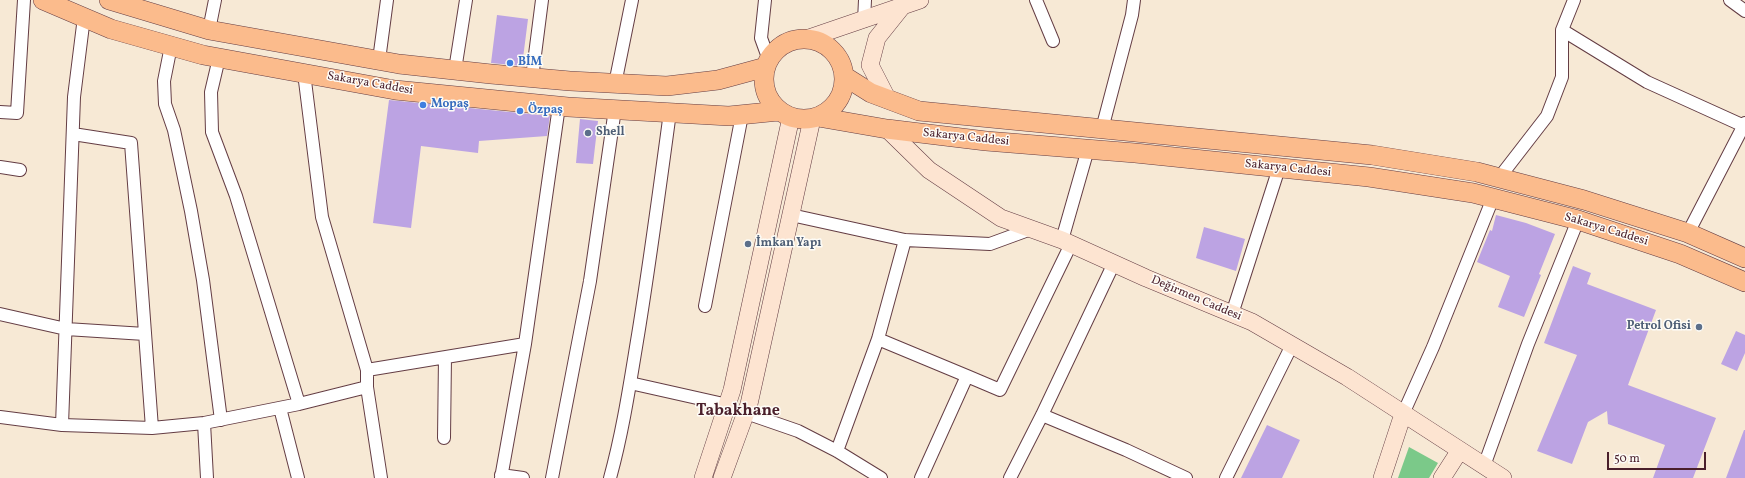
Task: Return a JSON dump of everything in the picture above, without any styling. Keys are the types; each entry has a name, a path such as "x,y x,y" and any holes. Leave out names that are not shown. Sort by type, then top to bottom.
{"main road":[{"name":"Sakarya Caddesi","path":"43,0 111,29 171,46 218,58 395,90 559,106 729,116 785,114"},
{"name":"Sakarya Caddesi","path":"109,0 209,30 379,60 532,78 667,86 718,80 768,63"},
{"path":"806,39 818,41 832,51 842,65 844,76 843,89 838,101 830,111 815,118 801,120 785,114 771,102 766,91 764,79 768,63 776,51 785,44 795,40 806,39"},
{"name":"Sakarya Caddesi","path":"844,76 871,93 919,111 1372,155 1478,172 1584,200 1688,234 1744,256"},
{"name":"Sakarya Caddesi","path":"815,118 887,129 986,141 1088,149 1369,177 1473,193 1578,220 1680,254 1745,282"}],"street":[{"path":"0,112 17,113 24,0"},
{"path":"209,30 215,0"},
{"path":"379,60 387,0"},
{"path":"455,70 466,0"},
{"path":"532,78 542,0"},
{"path":"616,84 632,0"},
{"path":"765,0 761,38 768,63"},
{"path":"864,21 865,0"},
{"path":"1036,0 1052,41"},
{"path":"1102,129 1132,15 1134,0"},
{"path":"1499,178 1547,116 1562,77 1562,30 1574,0"},
{"path":"1730,0 1745,11"},
{"path":"806,39 864,21 913,2"},
{"path":"888,100 870,65 877,38 913,2"},
{"path":"62,425 74,97 84,18"},
{"path":"1562,30 1647,82 1744,124 1688,234"},
{"path":"171,46 164,81 165,104 174,130 193,219 203,280 221,420"},
{"path":"218,58 211,92 212,132 236,196 299,404"},
{"path":"304,73 322,217 367,370 367,387 381,478"},
{"path":"522,478 501,477 525,344 559,106"},
{"path":"552,478 590,281 615,109"},
{"path":"610,478 621,439 645,288 670,112"},
{"path":"703,478 728,405 736,374 785,114"},
{"path":"706,306 742,115"},
{"path":"722,478 746,413 791,215 815,118"},
{"name":"Değirmen Caddesi","path":"887,129 929,170 1001,218 1067,242 1252,322 1347,377 1503,478"},
{"path":"73,134 131,143 152,428"},
{"path":"878,339 1000,390 1067,242 1088,149"},
{"path":"0,167 20,170"},
{"path":"1232,314 1279,168"},
{"path":"1382,478 1403,414 1433,347 1493,198"},
{"path":"791,215 905,240 990,244 1031,228"},
{"path":"1484,466 1528,344 1578,220"},
{"path":"837,451 878,339 905,240"},
{"path":"1010,478 1042,415 1114,263"},
{"path":"0,314 66,329 145,334"},
{"path":"367,370 525,344"},
{"path":"1226,478 1292,345"},
{"path":"444,438 445,357"},
{"path":"921,478 967,376"},
{"path":"630,383 728,405"},
{"path":"0,417 62,425 152,428 221,420 299,404 367,387"},
{"path":"280,408 298,478"},
{"path":"746,413 798,431 837,451 881,478"},
{"path":"1042,415 1126,450 1186,478"},
{"path":"204,423 207,478"},
{"path":"1442,478 1460,450"}],"green space":[{"path":"1409,447 1438,463 1429,478 1398,478"}],"building":[{"path":"497,15 528,19 522,66 491,63"},
{"path":"389,100 550,116 547,136 479,141 478,153 421,146 411,228 373,223"},
{"path":"580,119 598,121 593,164 576,163"},
{"path":"1496,215 1526,223 1555,234 1539,274 1541,275 1524,317 1498,307 1510,276 1477,262 1490,230 1492,231"},
{"path":"1204,227 1245,239 1236,271 1196,258"},
{"path":"1573,266 1591,273 1587,284 1656,310 1628,385 1716,418 1693,478 1653,478 1665,445 1608,424 1607,411 1588,422 1572,464 1537,451 1577,355 1544,343"},
{"path":"1736,331 1745,335 1745,353 1737,371 1721,364"},
{"path":"1267,425 1300,440 1282,478 1241,478"},
{"path":"1744,430 1745,478 1726,478"}],"place":[{"name":"BİM","path":"510,63"},
{"name":"Mopaş","path":"423,105"},
{"name":"Özpaş","path":"520,111"},
{"name":"Shell","path":"588,133"},
{"name":"İmkan Yapı","path":"748,244"},
{"name":"Petrol Ofisi","path":"1699,327"}],"district":[{"name":"Tabakhane","path":"738,412"}]}
